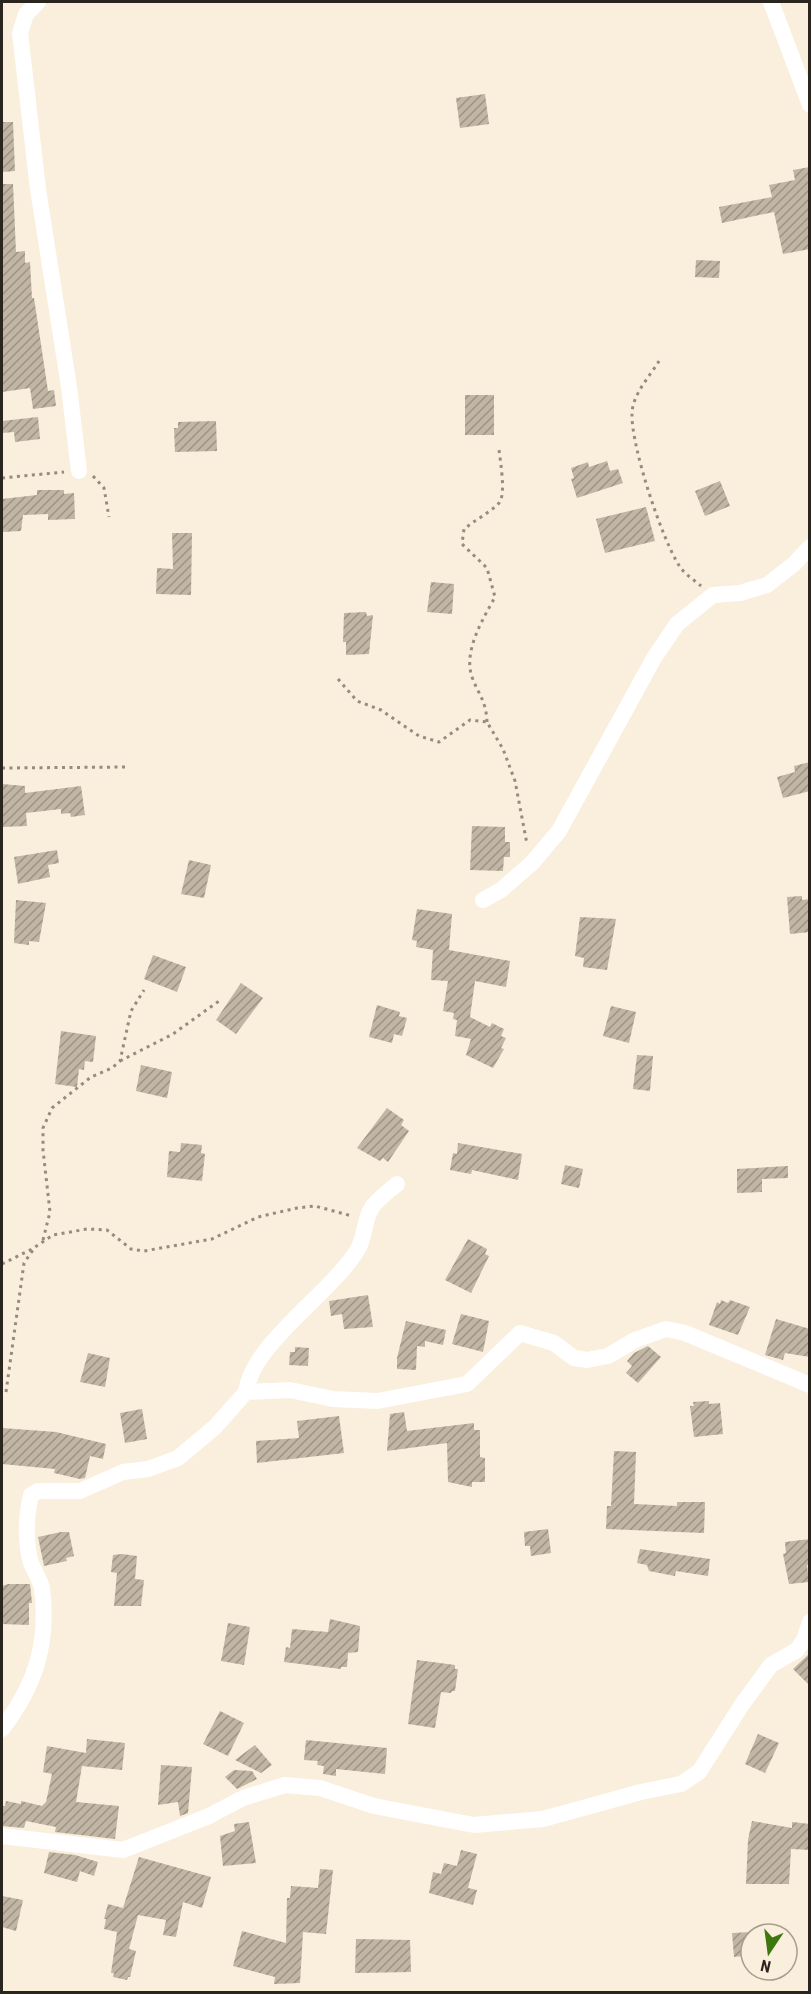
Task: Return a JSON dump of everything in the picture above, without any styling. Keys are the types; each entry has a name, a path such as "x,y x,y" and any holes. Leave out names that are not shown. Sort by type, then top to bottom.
{"street":[{"path":"38,2 26,14 20,33 38,189 69,387 79,471"},
{"path":"771,2 804,80 810,105"},
{"path":"483,900 501,890 532,863 559,831 654,658 677,624 712,595 740,593 767,585 794,564 810,547"},
{"path":"2,1729 29,1689 37,1667 42,1633 42,1586 31,1563 27,1543 31,1495 38,1491 80,1491 123,1472 148,1469 178,1458 215,1427 246,1392 248,1376 273,1342 346,1265 359,1248 370,1210 381,1197 398,1184"},
{"path":"246,1392 290,1390 333,1399 377,1401 468,1384 520,1333 554,1343 574,1358 587,1360 608,1356 635,1340 666,1329 685,1333 810,1384"},
{"path":"2,1836 123,1850 208,1816 243,1798 285,1785 320,1788 374,1806 474,1825 543,1819 641,1792 681,1784 699,1772 743,1703 771,1665 796,1650 804,1640 810,1622"}],"path":[{"path":"659,361 638,394 632,412 634,439 667,541 681,569 712,595"},
{"path":"499,449 503,496 500,504 481,514 464,529 462,544 487,568 495,597 480,625 469,661 472,676 486,704 487,722 503,749 515,781 532,863"},
{"path":"338,679 357,701 381,710 419,736 439,742 470,720 487,722"},
{"path":"2,768 129,767"},
{"path":"120,1061 131,1011 144,990"},
{"path":"43,1242 50,1212 43,1150 43,1128 52,1108 91,1077 173,1034 219,1001"},
{"path":"2,1264 53,1235 87,1229 107,1230 131,1249 144,1251 212,1239 258,1217 315,1206 359,1217 366,1224"},
{"path":"6,1392 24,1263 35,1247"}],"building":[{"path":"485,94 489,124 460,128 456,98"},
{"path":"2,122 13,122 15,171 2,172"},
{"path":"810,167 810,249 783,254 774,212 722,223 719,207 772,197 769,185 795,180 793,170"},
{"path":"2,184 13,184 16,252 25,251 25,263 30,262 32,298 34,298 48,391 54,390 56,406 33,409 30,388 2,392"},
{"path":"696,260 720,261 719,278 695,277"},
{"path":"465,395 494,395 494,435 465,435"},
{"path":"38,417 40,439 15,442 14,432 2,433 2,421"},
{"path":"216,421 217,451 175,452 174,428 178,428 178,422"},
{"path":"607,461 610,471 618,469 623,483 577,498 571,479 574,478 571,468 588,462 589,467"},
{"path":"720,481 730,506 705,516 695,491"},
{"path":"37,490 64,490 64,494 74,493 75,519 48,520 48,514 23,515 21,531 2,532 2,499 37,495"},
{"path":"646,507 655,541 605,553 596,519"},
{"path":"172,533 192,533 191,595 156,594 157,568 173,569"},
{"path":"431,582 454,584 452,614 427,612"},
{"path":"366,612 367,616 373,615 369,654 346,655 346,642 343,642 344,613"},
{"path":"810,762 810,791 783,798 777,777 795,772 794,766"},
{"path":"2,784 25,786 25,793 81,786 85,815 71,817 70,813 61,814 61,809 26,813 27,826 2,827"},
{"path":"472,826 505,827 505,842 510,842 510,857 504,857 503,871 470,870"},
{"path":"57,850 59,863 48,865 50,877 18,884 14,857"},
{"path":"189,860 211,865 204,898 181,894"},
{"path":"802,896 802,900 810,899 810,932 790,934 787,897"},
{"path":"16,900 46,903 39,942 29,941 29,945 14,943"},
{"path":"417,909 452,914 449,950 510,961 506,987 475,981 470,1017 490,1027 492,1023 504,1029 501,1036 506,1038 501,1048 504,1049 493,1068 466,1055 471,1039 455,1036 457,1020 453,1019 454,1013 443,1011 448,981 431,980 433,950 416,947 417,941 412,940"},
{"path":"580,917 616,919 607,970 583,967 584,958 575,956"},
{"path":"153,955 186,967 177,992 144,979"},
{"path":"241,983 263,998 236,1034 216,1020"},
{"path":"377,1005 400,1012 399,1016 407,1018 402,1036 394,1034 392,1043 369,1037"},
{"path":"611,1006 636,1012 629,1043 603,1036"},
{"path":"61,1031 96,1036 93,1062 85,1061 84,1070 79,1069 77,1087 55,1084"},
{"path":"637,1055 653,1056 650,1091 633,1089"},
{"path":"141,1065 172,1072 167,1098 136,1091"},
{"path":"387,1108 404,1120 401,1125 409,1131 388,1162 383,1158 380,1161 357,1148"},
{"path":"181,1143 202,1145 201,1153 205,1154 202,1181 167,1177 169,1151 180,1152"},
{"path":"458,1143 522,1154 518,1180 472,1170 471,1174 450,1170 453,1153 457,1154"},
{"path":"565,1165 583,1169 579,1188 561,1184"},
{"path":"788,1166 788,1178 762,1179 762,1192 737,1193 737,1169"},
{"path":"468,1239 487,1249 485,1254 489,1256 471,1293 445,1280"},
{"path":"368,1295 373,1327 344,1329 342,1314 331,1316 329,1301"},
{"path":"721,1300 728,1303 730,1300 750,1307 738,1335 709,1325 717,1302 720,1304"},
{"path":"461,1314 489,1321 483,1352 452,1344"},
{"path":"776,1319 810,1329 810,1357 785,1353 783,1360 765,1355"},
{"path":"406,1321 446,1330 443,1345 425,1341 425,1347 417,1346 416,1370 397,1369 397,1358"},
{"path":"648,1346 661,1357 638,1383 626,1373 632,1366 627,1361 634,1353"},
{"path":"295,1347 309,1348 308,1366 289,1365 290,1352 295,1352"},
{"path":"88,1353 110,1358 105,1387 80,1382"},
{"path":"709,1401 709,1404 720,1403 723,1434 694,1437 690,1406 694,1406 693,1402"},
{"path":"142,1409 147,1439 125,1443 120,1413"},
{"path":"404,1412 407,1431 474,1423 474,1430 480,1430 480,1457 485,1458 485,1482 472,1482 472,1487 448,1482 447,1443 387,1451 390,1414"},
{"path":"339,1416 344,1453 257,1463 256,1441 299,1438 297,1421"},
{"path":"2,1428 56,1432 106,1444 103,1459 90,1456 85,1478 80,1479 54,1473 55,1469 2,1464"},
{"path":"614,1451 636,1452 634,1504 677,1506 677,1502 705,1502 704,1533 606,1529 607,1506 611,1506"},
{"path":"548,1529 551,1553 531,1556 530,1546 525,1546 524,1532"},
{"path":"69,1532 74,1556 66,1558 67,1561 44,1566 38,1537"},
{"path":"810,1539 810,1565 807,1565 809,1582 789,1584 783,1554 786,1553 785,1542"},
{"path":"640,1549 710,1559 708,1576 676,1571 675,1576 649,1571 647,1565 637,1563"},
{"path":"113,1555 137,1556 135,1579 144,1580 141,1606 114,1606 117,1573 111,1572"},
{"path":"30,1584 32,1603 29,1603 29,1625 2,1624 2,1586"},
{"path":"330,1619 360,1626 358,1652 348,1653 347,1667 341,1667 341,1669 284,1662 286,1647 290,1648 292,1629 328,1632"},
{"path":"228,1623 250,1627 244,1665 221,1661"},
{"path":"810,1653 810,1686 793,1669"},
{"path":"417,1660 455,1665 455,1669 458,1669 455,1691 441,1692 435,1728 408,1724"},
{"path":"220,1711 244,1723 228,1756 203,1744"},
{"path":"758,1734 779,1743 765,1773 745,1764"},
{"path":"87,1739 125,1743 122,1770 82,1766 76,1802 119,1806 115,1839 55,1832 56,1827 26,1821 24,1828 2,1826 2,1806 5,1806 6,1801 21,1804 21,1801 42,1806 46,1802 52,1774 43,1772 47,1746 86,1753"},
{"path":"306,1740 387,1748 385,1774 336,1769 336,1776 323,1774 324,1766 317,1765 318,1761 304,1760"},
{"path":"255,1745 272,1765 261,1773 235,1760"},
{"path":"161,1765 192,1767 188,1813 180,1816 178,1802 158,1805"},
{"path":"234,1770 252,1771 257,1779 237,1789 225,1777"},
{"path":"752,1821 792,1828 792,1822 810,1824 810,1850 791,1849 789,1884 746,1884 748,1840"},
{"path":"249,1822 256,1863 223,1866 220,1836 235,1831 234,1824"},
{"path":"461,1850 477,1854 468,1888 477,1890 473,1905 429,1893 433,1872 441,1874 444,1863 457,1866"},
{"path":"49,1852 75,1855 98,1862 94,1876 80,1871 77,1882 44,1873"},
{"path":"139,1857 211,1877 202,1908 183,1902 176,1937 163,1935 166,1920 138,1915 129,1949 136,1951 130,1977 127,1980 113,1977 114,1973 111,1973 117,1932 104,1929 106,1919 104,1919 108,1904 123,1908"},
{"path":"320,1869 333,1870 326,1934 303,1932 300,1983 274,1984 275,1977 233,1966 242,1931 286,1943 287,1898 290,1898 291,1886 318,1888"},
{"path":"2,1896 23,1900 16,1931 2,1927"},
{"path":"732,1933 739,1933 739,1956 734,1957"},
{"path":"356,1939 410,1940 411,1972 355,1973"}]}
